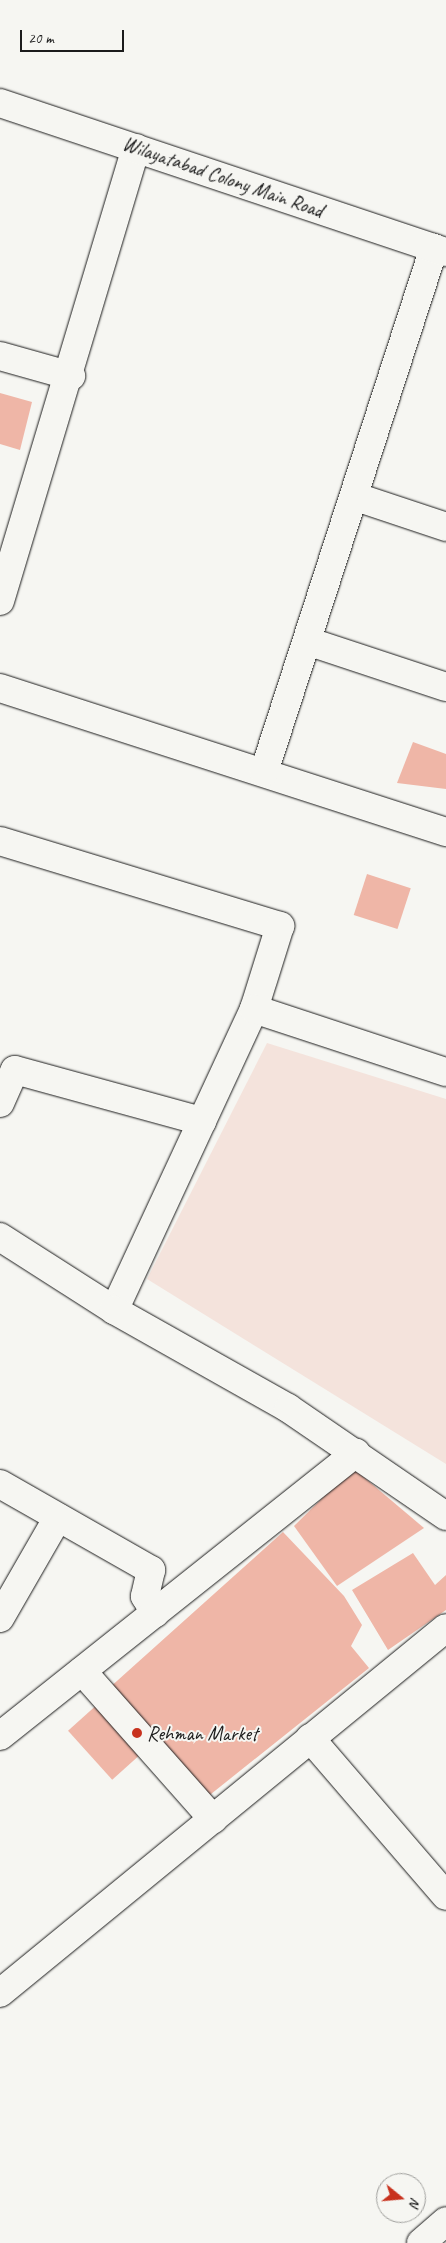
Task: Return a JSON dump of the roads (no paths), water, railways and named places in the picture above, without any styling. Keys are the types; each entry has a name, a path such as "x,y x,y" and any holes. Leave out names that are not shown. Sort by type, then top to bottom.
{"street":[{"name":"Wilayatabad Colony Main Road","path":"0,103 440,250"},
{"path":"0,601 71,376 136,148"},
{"path":"264,772 440,250"},
{"path":"0,356 71,376"},
{"path":"356,497 446,527"},
{"path":"307,641 446,687"},
{"path":"0,688 446,832"},
{"path":"0,841 280,926 254,1009 114,1310"},
{"path":"254,1009 446,1072"},
{"path":"0,1103 15,1070 202,1121"},
{"path":"0,1237 114,1310 288,1408 446,1516"},
{"path":"0,1736 356,1453"},
{"path":"0,1484 151,1570 145,1596 155,1613"},
{"path":"0,1618 58,1517"},
{"path":"0,1993 446,1628"},
{"path":"82,1671 213,1818"},
{"path":"310,1738 446,1896"},
{"path":"421,2243 446,2221"}],"place":[{"name":"Rehman Market","path":"137,1733"}]}
